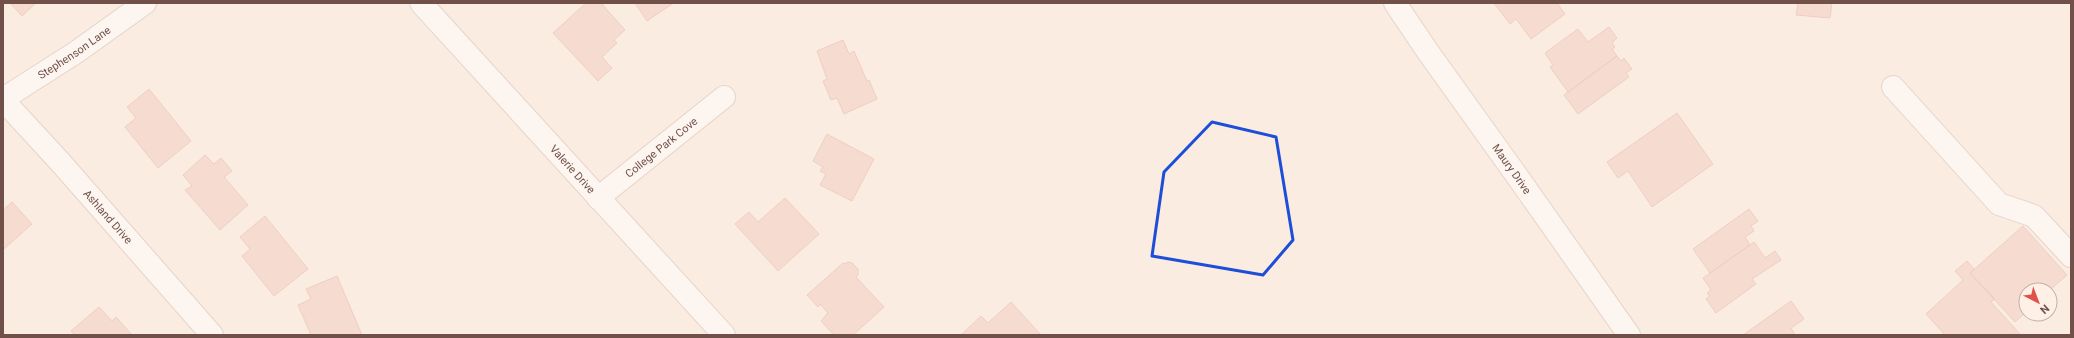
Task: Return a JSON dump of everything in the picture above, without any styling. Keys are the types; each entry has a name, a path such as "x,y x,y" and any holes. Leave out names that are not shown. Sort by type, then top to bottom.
{"street":[{"name":"Stephenson Lane","path":"3,99 75,53 144,3"},
{"name":"Valerie Drive","path":"421,3 724,335"},
{"name":"Maury Drive","path":"1395,3 1428,52 1522,182 1629,335"},
{"path":"1894,87 1999,204 2034,216 2071,256"},
{"name":"College Park Cove","path":"598,198 724,97"},
{"name":"Ashland Drive","path":"3,99 212,335"}],"highlighted area":[{"path":"1212,122 1276,137 1293,240 1263,275 1152,256 1164,172"}],"building":[{"path":"10,3 36,3 22,16"},
{"path":"586,3 601,3 625,30 614,40 617,43 602,57 612,68 598,81 553,33"},
{"path":"635,3 672,3 672,4 647,21"},
{"path":"1494,3 1557,3 1565,14 1531,39 1516,19 1510,24"},
{"path":"1798,3 1832,3 1830,18 1796,15"},
{"path":"1609,27 1617,38 1612,43 1615,47 1612,49 1617,56 1568,92 1550,67 1553,65 1545,53 1578,29 1588,42"},
{"path":"843,40 849,54 854,51 867,81 869,80 877,99 844,114 837,98 831,100 823,81 827,79 817,51"},
{"path":"1617,56 1621,61 1624,58 1632,69 1626,73 1629,77 1578,114 1564,95"},
{"path":"149,89 191,141 158,168 125,127 136,118 127,107"},
{"path":"1677,113 1713,164 1652,207 1628,171 1618,178 1607,162"},
{"path":"827,134 874,159 852,201 820,185 826,174 820,171 823,167 813,161"},
{"path":"205,155 214,164 221,158 232,171 224,177 248,205 220,230 185,190 192,186 183,175"},
{"path":"785,198 819,234 778,271 735,224 749,212 758,222"},
{"path":"12,202 32,224 3,250 3,210"},
{"path":"1749,209 1758,221 1751,226 1754,231 1745,237 1750,245 1710,273 1693,249"},
{"path":"265,216 308,269 274,296 242,256 250,249 240,237"},
{"path":"2023,226 2067,275 2058,283 2018,282 2018,319 2015,322 1970,273"},
{"path":"1754,242 1765,258 1775,251 1781,260 1752,279 1756,284 1716,313 1706,299 1710,296 1707,293 1711,290 1703,278"},
{"path":"1967,261 1974,269 1970,273 1995,299 1991,302 2021,335 1945,335 1926,314 1963,280 1955,271"},
{"path":"848,262 852,263 858,269 858,275 856,277 884,307 853,335 834,335 821,321 828,313 820,304 818,307 807,295 843,263 845,264"},
{"path":"337,276 362,335 311,335 298,305 311,299 306,289"},
{"path":"1791,301 1804,319 1791,328 1795,335 1743,335"},
{"path":"1011,302 1041,335 961,335 981,316 988,323"},
{"path":"99,307 112,321 116,317 132,335 75,335 71,331"}]}
